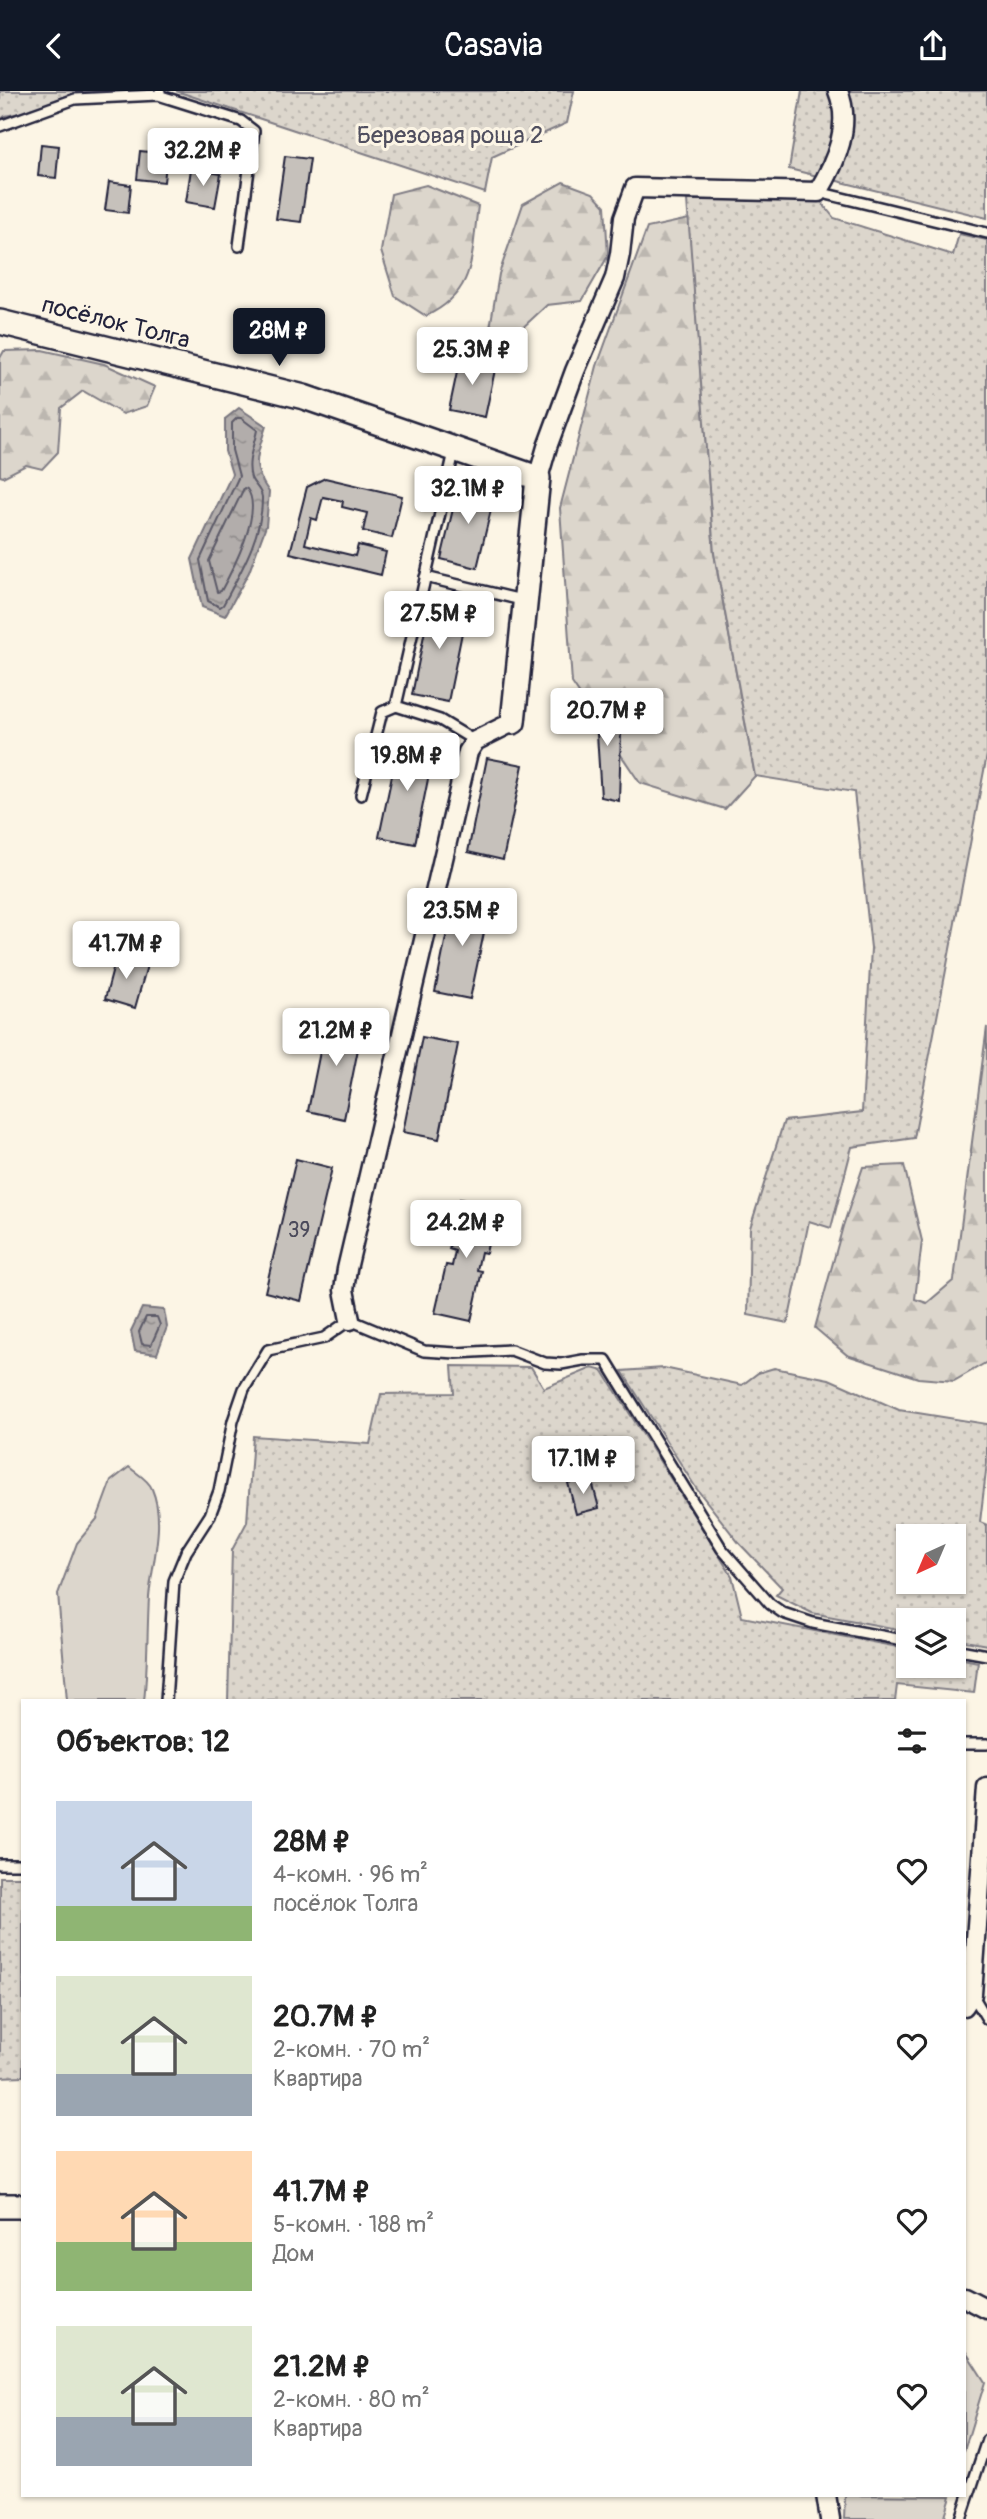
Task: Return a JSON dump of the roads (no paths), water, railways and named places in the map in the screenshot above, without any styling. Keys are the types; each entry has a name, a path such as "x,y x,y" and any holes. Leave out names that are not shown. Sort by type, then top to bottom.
{"street":[{"path":"350,1320 344,1290 347,1269 468,752 475,741 513,722 538,478 575,371 615,278 624,218 635,188 818,192 839,152 844,115 838,91"},
{"name":"посёлок Толга","path":"0,322 304,397 538,478"},
{"path":"968,2000 987,1788"},
{"path":"0,2206 21,2206"},
{"path":"966,2298 987,2309"},
{"path":"826,2497 830,2519"}],"lane":[{"path":"0,126 75,99 159,93 242,121 254,131 239,246"},
{"path":"818,192 987,233"},
{"path":"396,706 455,449"},
{"path":"425,577 526,601"},
{"path":"361,795 382,712 396,706 440,720 475,741"},
{"path":"166,1699 174,1581 186,1552 210,1515 219,1491 233,1420 244,1389 268,1350 324,1338 350,1320 424,1351 456,1353 511,1350 545,1363 561,1364 606,1360 722,1549 770,1604 783,1613 813,1623 896,1638"},
{"path":"966,1651 987,1655"},
{"path":"966,1744 987,1744"},
{"path":"0,1864 21,1864"},
{"path":"968,2000 987,2019"},
{"path":"961,2519 987,2440"}],"water":[{"path":"239,408 266,426 257,467 269,492 266,526 249,572 225,616 202,607 192,559 232,474 225,451 225,419"},
{"path":"142,1308 164,1310 167,1327 157,1354 135,1351 131,1331"}],"park label":[{"name":"Березовая роща 2","path":"450,135"}]}
